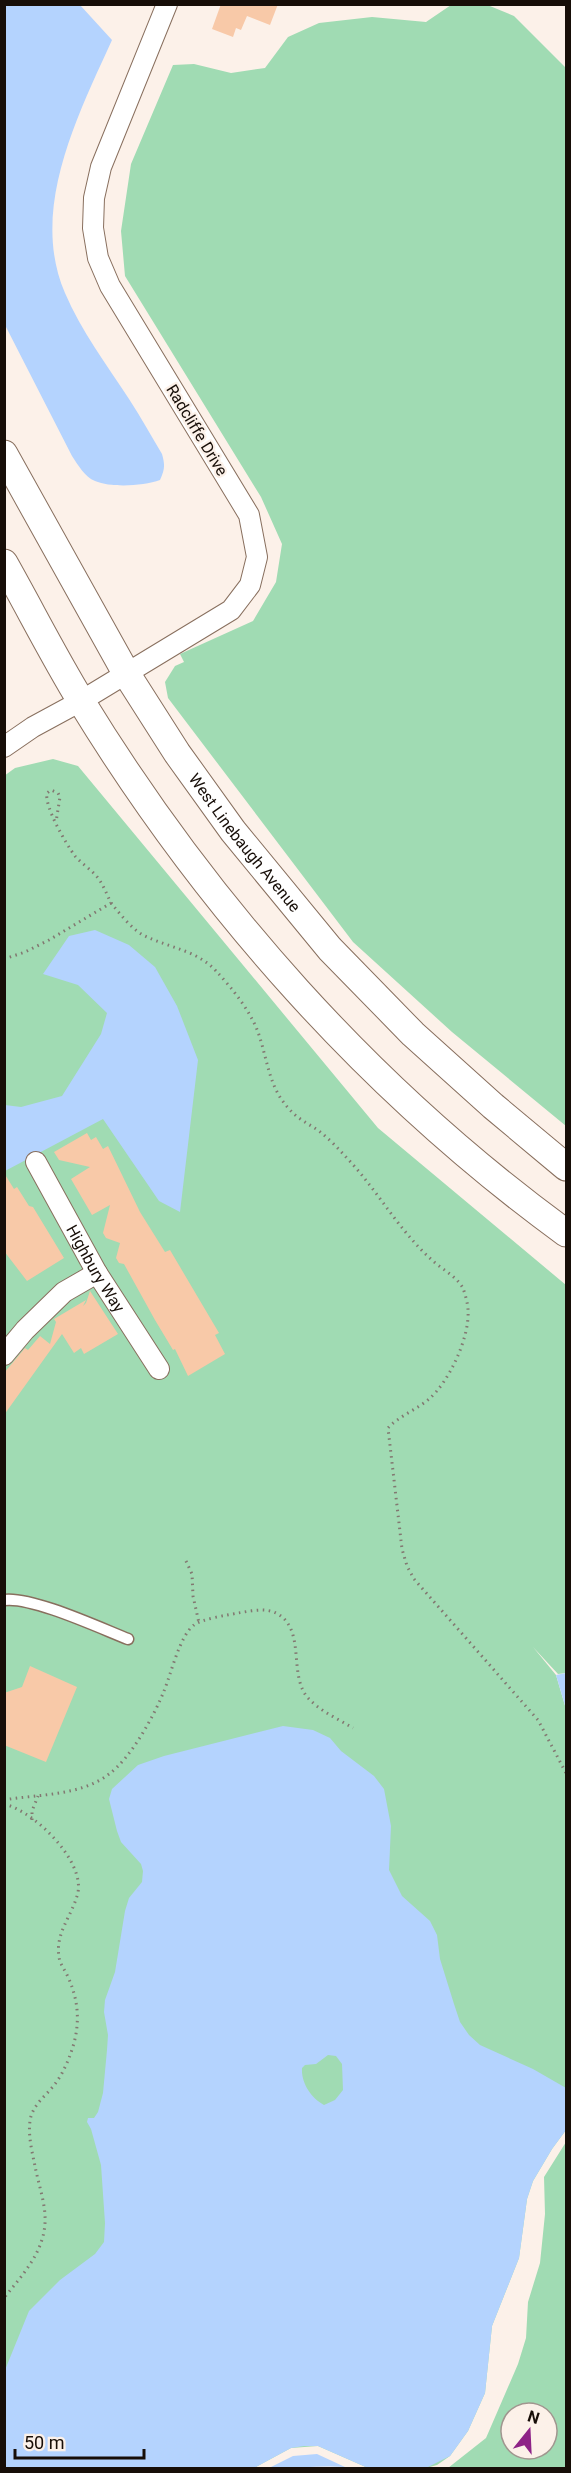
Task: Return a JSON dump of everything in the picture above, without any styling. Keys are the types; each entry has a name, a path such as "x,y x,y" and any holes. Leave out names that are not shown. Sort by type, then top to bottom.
{"main road":[{"name":"West Linebaugh Avenue","path":"4,454 126,673 177,753 233,831 330,950 413,1034 493,1106 567,1167"},
{"path":"4,563 81,701 147,802 251,938 365,1062 458,1148 567,1233"}],"street":[{"name":"Radcliffe Drive","path":"4,747 33,727 81,701 231,610 250,585 257,557 249,515 110,286 98,258 93,228 94,198 101,168 167,4"},
{"name":"Highbury Way","path":"36,1162 97,1273 159,1369"},
{"path":"4,1355 25,1330 64,1292 97,1273"}],"lane":[{"path":"4,1600 14,1599 128,1639"}],"path":[{"path":"56,822 60,797 58,793 51,790 47,793 46,799 56,822 75,855 98,879 111,903 130,925 146,937 204,960 217,971 246,1010 259,1033 271,1082 290,1111 321,1132 345,1156 412,1241 454,1276 463,1288 468,1309 467,1329 454,1363 437,1392 427,1401 394,1421 388,1428 402,1549 406,1566 414,1579 538,1720 567,1773"},
{"path":"4,959 41,944 111,903"},
{"path":"186,1561 192,1574 193,1596 199,1623"},
{"path":"4,1802 38,1795 77,1791 110,1774 123,1760 152,1717 186,1634 195,1624 254,1610 265,1610 278,1614 288,1623 293,1636 297,1670 307,1697 327,1713 353,1728"},
{"path":"32,1820 32,1811 38,1795"},
{"path":"4,1802 32,1820 63,1848 76,1869 78,1892 58,1940 59,1959 76,1996 78,2022 74,2044 66,2066 55,2084 36,2105 30,2121 31,2144 45,2214 44,2237 38,2253 4,2298"}],"green space":[{"path":"485,4 514,16 566,68 566,1126 452,1032 353,942 168,698 165,682 175,666 184,662 180,654 253,621 276,582 282,544 261,497 125,276 121,231 131,164 173,65 194,64 231,73 265,68 288,37 319,23 372,17 426,22 451,5"},
{"path":"53,759 78,766 378,1128 566,1285 566,1673 558,1674 533,1647 556,1675 566,1709 566,2130 533,2181 527,2199 519,2258 492,2326 485,2393 468,2431 450,2456 437,2465 426,2468 368,2468 318,2446 291,2448 254,2468 5,2468 4,776 15,768"},
{"path":"566,2142 566,2468 448,2468 486,2438 499,2408 499,2461 559,2461 559,2401 502,2401 526,2338 528,2302 540,2263 545,2214 544,2177"}],"water":[{"path":"4,5 80,5 112,40 85,100 62,164 55,196 52,229 55,261 65,293 79,321 162,454 164,467 160,480 136,485 110,485 95,481 85,474 72,456 5,325"},
{"path":"95,930 129,945 155,967 177,1006 198,1060 180,1212 159,1201 103,1119 5,1171 5,1105 21,1107 62,1096 101,1034 107,1013 78,985 43,974 69,936"},
{"path":"566,1673 566,1709 556,1675"},
{"path":"283,1726 313,1730 330,1738 341,1751 374,1776 384,1789 391,1826 389,1870 402,1896 430,1921 437,1935 440,1959 460,2022 480,2045 533,2069 566,2088 566,2130 533,2181 527,2199 519,2258 492,2326 485,2393 468,2431 450,2456 426,2468 368,2468 318,2446 304,2446 291,2448 254,2468 5,2468 5,2370 29,2311 60,2280 95,2254 104,2242 101,2165 87,2122 88,2118 94,2118 98,2112 103,2093 108,2035 104,2012 105,2000 115,1972 125,1911 129,1898 142,1882 143,1871 141,1864 121,1842 109,1799 112,1789 138,1765 164,1756","holes":["328,2055 336,2056 342,2064 343,2090 335,2100 324,2105 308,2089 303,2079 302,2068 305,2065 316,2064"]},
{"path":"317,2454 345,2467 269,2468 293,2456"}],"building":[{"path":"221,4 278,4 270,25 247,16 241,30 236,28 233,37 212,29"},
{"path":"87,1133 91,1140 96,1137 103,1149 108,1146 140,1212 165,1252 170,1250 219,1333 215,1335 225,1354 188,1376 175,1349 173,1350 155,1320 124,1264 119,1263 116,1258 120,1243 106,1238 103,1233 110,1205 92,1215 71,1179 90,1167 59,1160 54,1152"},
{"path":"4,1173 14,1189 17,1187 29,1206 33,1207 64,1258 27,1281 4,1251"},
{"path":"90,1291 118,1334 84,1354 81,1348 74,1353 62,1334 4,1415 4,1373 25,1348 28,1350 40,1336 50,1344 56,1322 54,1319 86,1300 83,1306 86,1303"},
{"path":"30,1666 77,1687 46,1762 4,1745 4,1693 22,1687"}]}
